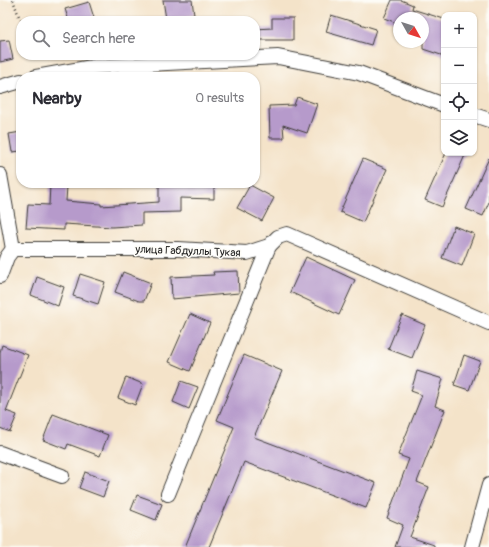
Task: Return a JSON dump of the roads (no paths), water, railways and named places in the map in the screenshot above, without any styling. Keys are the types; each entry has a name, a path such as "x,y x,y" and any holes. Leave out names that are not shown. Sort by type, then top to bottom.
{"street":[{"path":"260,58 278,57 359,73 441,104"},
{"path":"64,72 92,67 222,60"},
{"path":"0,87 16,82"},
{"path":"477,116 489,120"},
{"path":"0,175 13,249 7,256 0,276"},
{"name":"улица Габдуллы Тукая","path":"13,249 178,250 247,253 269,246 278,238 287,234 489,323"},
{"path":"168,494 269,246"},
{"path":"0,454 62,476"},
{"path":"472,547 489,485"}]}
